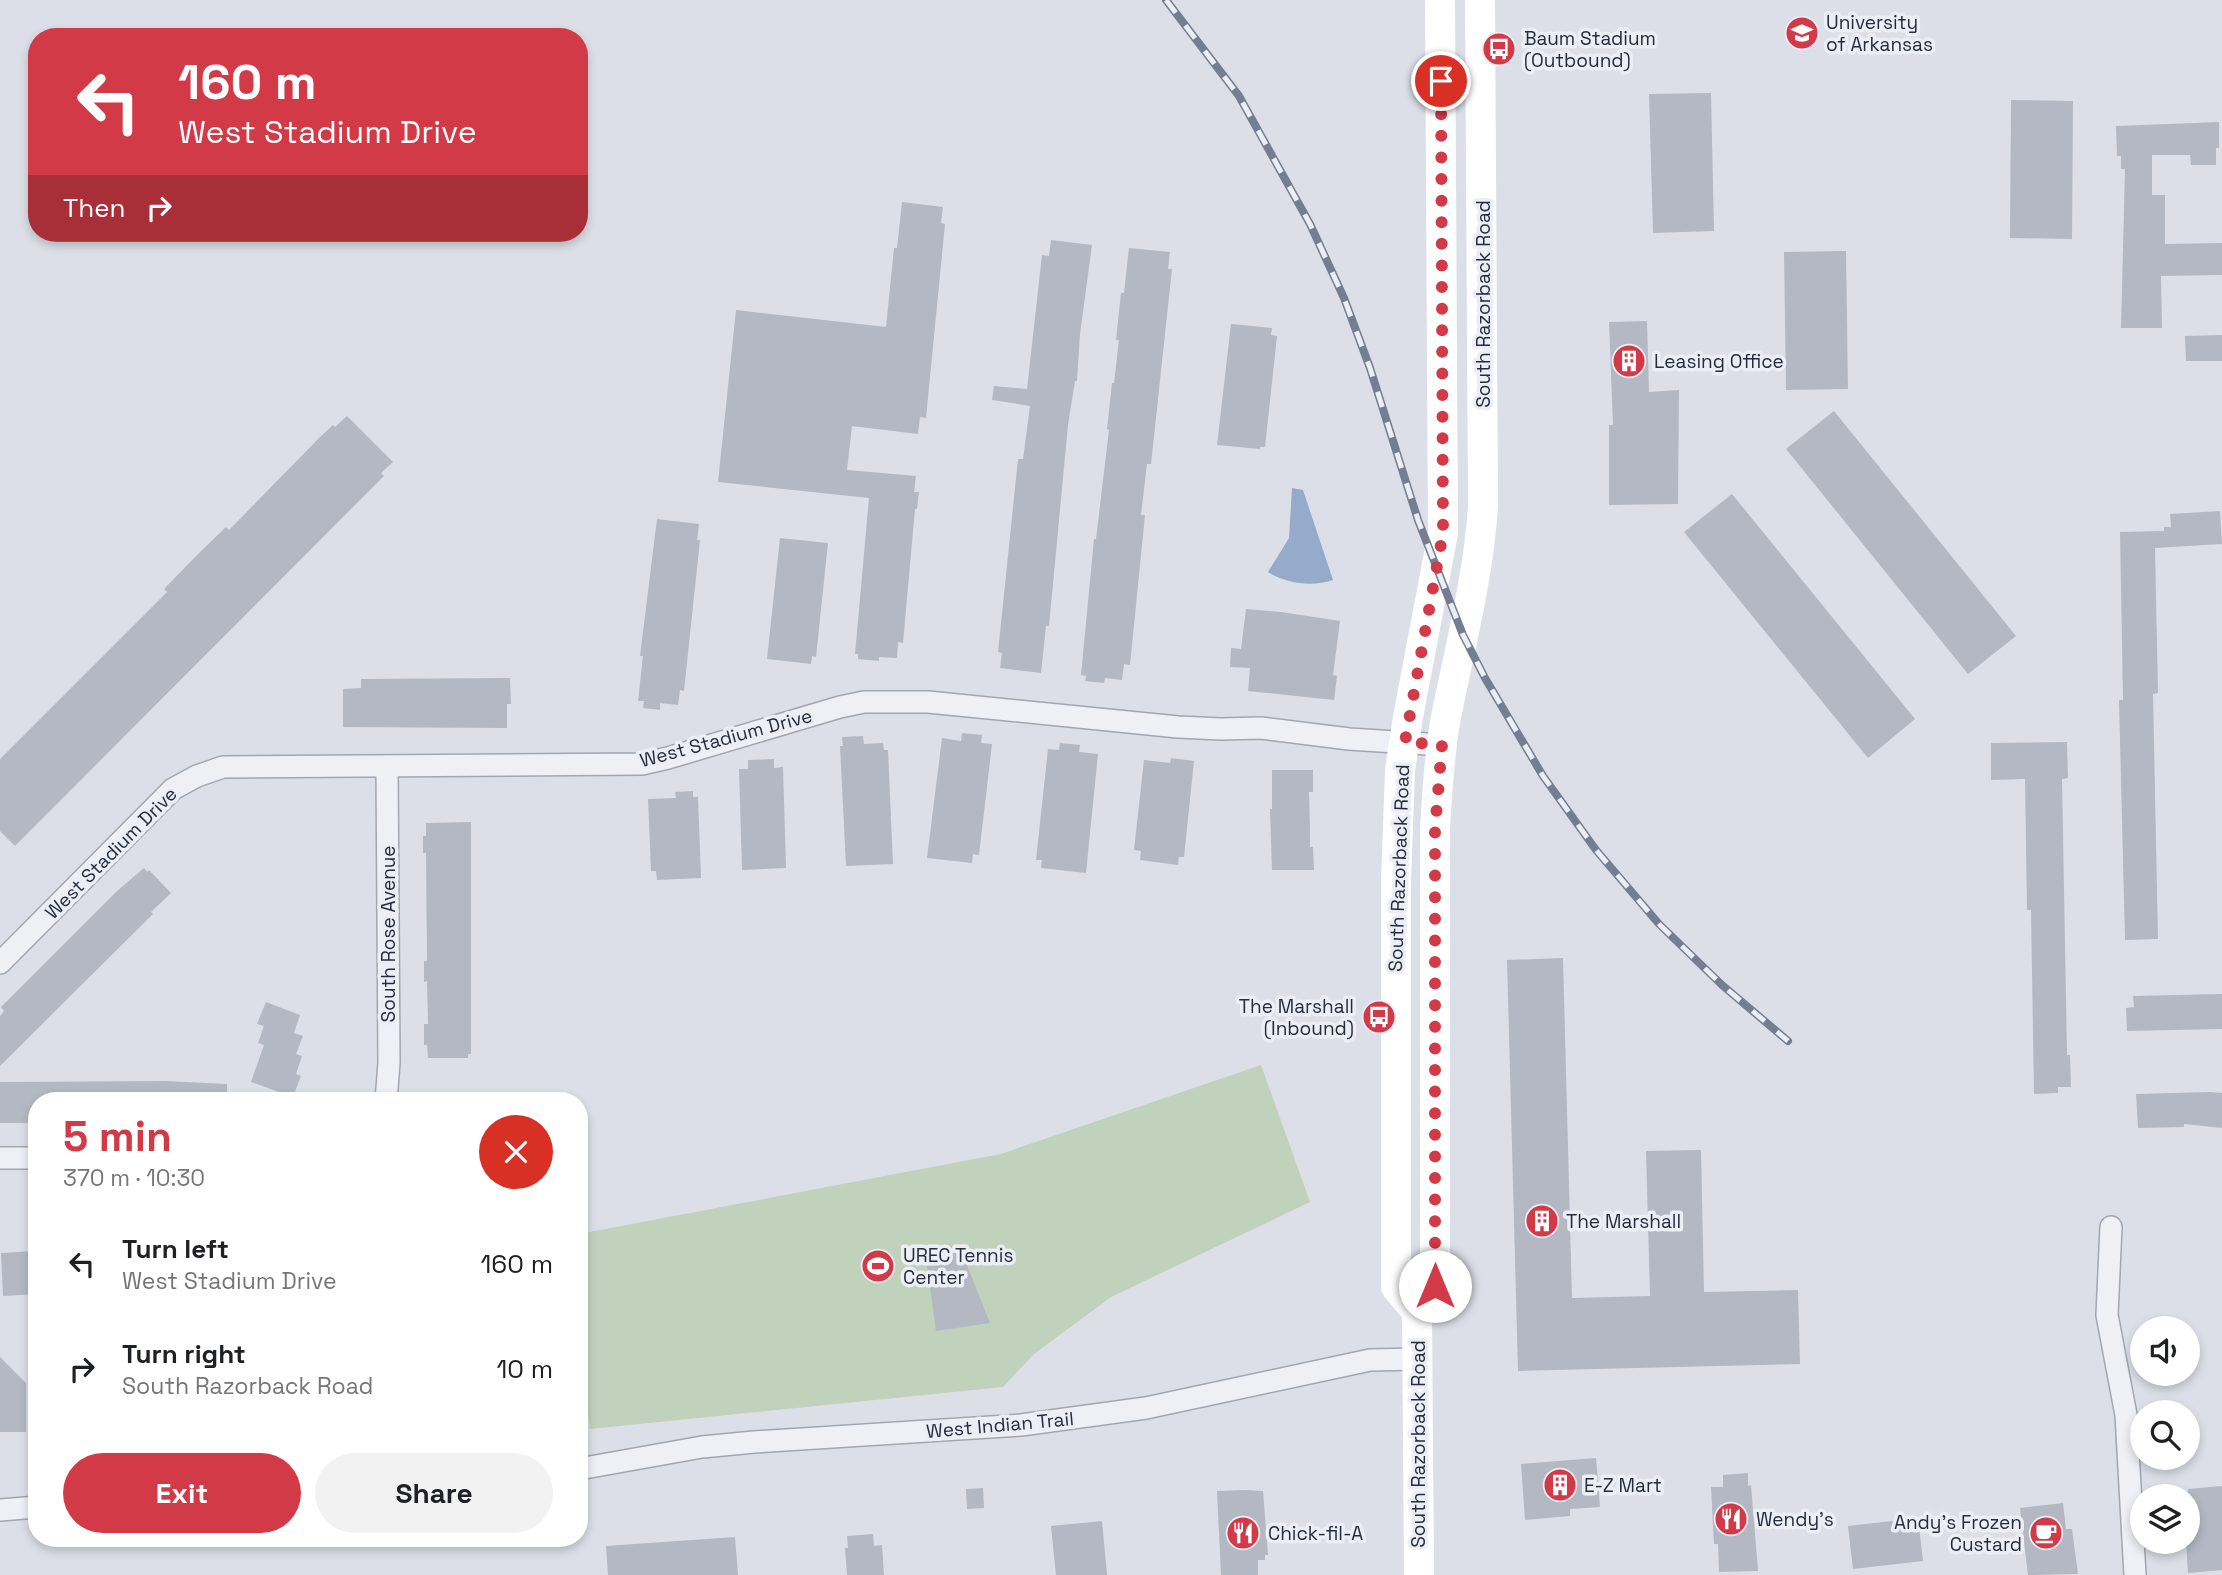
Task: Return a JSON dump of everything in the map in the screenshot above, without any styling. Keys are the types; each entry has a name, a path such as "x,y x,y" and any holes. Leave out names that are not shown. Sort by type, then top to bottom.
{"main road":[{"name":"South Razorback Road","path":"1417,1312 1396,1287 1396,881 1397,826 1405,742 1443,533 1440,0"},
{"name":"South Razorback Road","path":"1419,1575 1417,1312 1435,1286 1435,829 1442,745 1478,563 1483,507 1480,0"}],"street":[{"name":"West Stadium Drive","path":"0,963 173,789 197,776 223,767 642,764 840,707 886,701 928,702 1178,727 1221,730 1261,728 1349,739 1442,745"},
{"name":"South Rose Avenue","path":"386,1092 387,767"},
{"path":"0,1158 28,1158"},
{"path":"2111,1227 2107,1315 2126,1415 2135,1575"},
{"name":"West Indian Trail","path":"588,1467 702,1447 1041,1423 1211,1395 1370,1360 1418,1359"},
{"path":"0,1510 28,1508"}],"green space":[{"name":"UREC Tennis Center","path":"1261,1065 1310,1202 1111,1297 1034,1354 1003,1387 590,1429 588,1232 1001,1154"}],"water":[{"path":"1292,488 1303,490 1333,580 1300,583 1268,572 1289,538"}],"building":[{"path":"1711,93 1714,231 1653,233 1649,94"},
{"path":"2011,100 2073,101 2072,239 2010,238"},
{"path":"2219,122 2216,165 2191,165 2190,155 2152,155 2152,195 2165,195 2165,244 2222,243 2222,275 2161,276 2162,328 2121,328 2125,169 2121,169 2121,156 2117,156 2116,126"},
{"path":"902,202 943,207 941,223 945,224 926,418 920,417 918,434 852,426 847,470 916,476 914,492 919,492 915,509 903,643 898,642 897,658 879,657 879,661 858,659 858,654 855,654 869,498 718,482 736,310 886,327"},
{"path":"1051,240 1092,245 1080,334 1077,381 1068,425 1049,626 1046,626 1041,673 1000,668 1002,653 998,652 1018,459 1023,459 1030,406 992,400 994,386 1027,389 1042,255 1049,256"},
{"path":"1129,248 1170,252 1168,269 1172,269 1151,464 1147,464 1141,515 1145,515 1130,665 1124,664 1122,680 1105,678 1104,683 1085,681 1086,676 1081,675 1094,539 1119,340 1116,340 1121,293 1124,293"},
{"path":"1846,251 1848,389 1786,390 1784,252"},
{"path":"1647,321 1649,392 1679,390 1678,504 1609,505 1609,425 1613,425 1609,322"},
{"path":"1231,324 1272,328 1271,335 1277,336 1265,447 1260,449 1217,445"},
{"path":"2222,335 2222,361 2186,361 2185,336"},
{"path":"1834,411 2016,636 1968,674 1786,449"},
{"path":"347,416 393,462 381,473 384,476 15,846 0,831 0,759 167,592 164,589 198,554 226,527 229,530 319,438"},
{"path":"1732,494 1915,719 1868,758 1684,532"},
{"path":"2220,511 2222,544 2155,548 2158,693 2153,694 2158,939 2125,940 2119,700 2123,700 2120,532 2164,531 2164,527 2171,527 2170,514"},
{"path":"657,519 699,524 697,540 700,540 684,691 680,690 678,705 660,703 660,710 643,708 644,701 638,701 643,656 640,656"},
{"path":"780,538 828,543 816,657 812,656 811,664 767,659"},
{"path":"1246,609 1340,621 1333,675 1337,676 1334,700 1248,691 1250,668 1230,667 1231,648 1241,649"},
{"path":"510,678 511,704 507,704 507,728 343,727 343,689 361,688 361,679"},
{"path":"962,733 982,735 981,743 992,744 979,855 973,854 972,863 927,858 942,738 961,741"},
{"path":"863,736 864,744 883,743 884,750 888,750 893,864 846,866 840,746 843,746 842,737"},
{"path":"2067,742 2068,778 2062,779 2067,1055 2070,1055 2071,1087 2058,1087 2058,1093 2034,1094 2031,910 2027,910 2025,779 1991,780 1991,743"},
{"path":"1060,743 1080,745 1079,752 1098,754 1086,873 1041,868 1042,860 1036,860 1048,749 1059,750"},
{"path":"1171,758 1194,761 1184,857 1179,857 1178,865 1140,860 1141,851 1134,850 1144,760 1170,763"},
{"path":"774,759 774,768 783,767 786,868 742,870 739,769 748,769 748,760"},
{"path":"1272,770 1313,770 1313,792 1309,792 1310,847 1313,847 1314,870 1272,870"},
{"path":"693,791 693,797 698,797 701,878 657,880 656,871 651,871 648,799 676,798 675,792"},
{"path":"471,822 471,1054 468,1054 468,1058 428,1058 427,1045 424,1045 424,1024 428,1024 427,981 424,982 424,961 427,961 426,853 423,853 423,836 426,836 426,823"},
{"path":"144,868 171,893 0,1066 0,1016 4,1011 1,1007 116,892"},
{"name":"The Marshall","path":"1563,958 1572,1298 1650,1296 1646,1151 1701,1150 1704,1292 1798,1290 1800,1364 1518,1371 1507,960"},
{"path":"2222,994 2222,1029 2127,1031 2126,1008 2134,1007 2133,996"},
{"path":"266,1002 300,1015 294,1033 303,1036 296,1054 302,1056 296,1074 301,1076 295,1092 279,1092 251,1082 264,1045 258,1043 264,1026 257,1024"},
{"path":"166,1081 227,1084 227,1092 28,1092 28,1123 0,1123 0,1082"},
{"path":"2222,1093 2222,1128 2184,1124 2184,1127 2138,1128 2136,1094"},
{"path":"959,1245 990,1323 936,1331 925,1250"},
{"path":"28,1251 28,1295 3,1296 1,1253"},
{"path":"0,1357 26,1383 26,1432 0,1432"},
{"name":"E-Z Mart","path":"1596,1458 1600,1507 1570,1509 1570,1516 1525,1520 1521,1464"},
{"name":"Wendy's","path":"1748,1473 1758,1571 1719,1572 1718,1544 1714,1544 1711,1487 1723,1487 1723,1475"},
{"path":"2222,1486 2222,1570 2188,1573 2187,1554 2200,1554 2200,1488"},
{"path":"983,1488 984,1508 967,1509 966,1489"},
{"name":"Chick-fil-A","path":"1217,1491 1263,1491 1268,1555 1265,1555 1265,1560 1258,1560 1258,1575 1221,1575"},
{"name":"Andy's Frozen Custard","path":"2063,1503 2066,1529 2072,1529 2078,1574 2028,1575 2020,1508"},
{"path":"1918,1518 1923,1561 1853,1569 1848,1526"},
{"path":"1102,1521 1107,1575 1056,1575 1051,1526"},
{"path":"873,1534 874,1546 882,1545 884,1575 847,1575 847,1536"},
{"path":"735,1537 738,1575 608,1575 606,1546"}],"railway":[{"path":"1166,0 1239,96 1310,224 1344,298 1370,368 1418,520 1463,635 1543,776 1596,850 1659,924 1722,985 1788,1041"}],"place":[{"name":"University of Arkansas","path":"1802,33"},
{"name":"Baum Stadium (Outbound)","path":"1499,49"},
{"name":"Leasing Office","path":"1629,361"},
{"name":"The Marshall (Inbound)","path":"1379,1017"},
{"name":"The Marshall","path":"1542,1221"},
{"name":"UREC Tennis Center","path":"878,1266"},
{"name":"E-Z Mart","path":"1560,1485"},
{"name":"Wendy's","path":"1731,1519"},
{"name":"Chick-fil-A","path":"1243,1533"},
{"name":"Andy's Frozen Custard","path":"2046,1533"}],"route":[{"path":"1435,1286 1435,829 1442,745 1405,742 1443,533 1441,81"}]}
